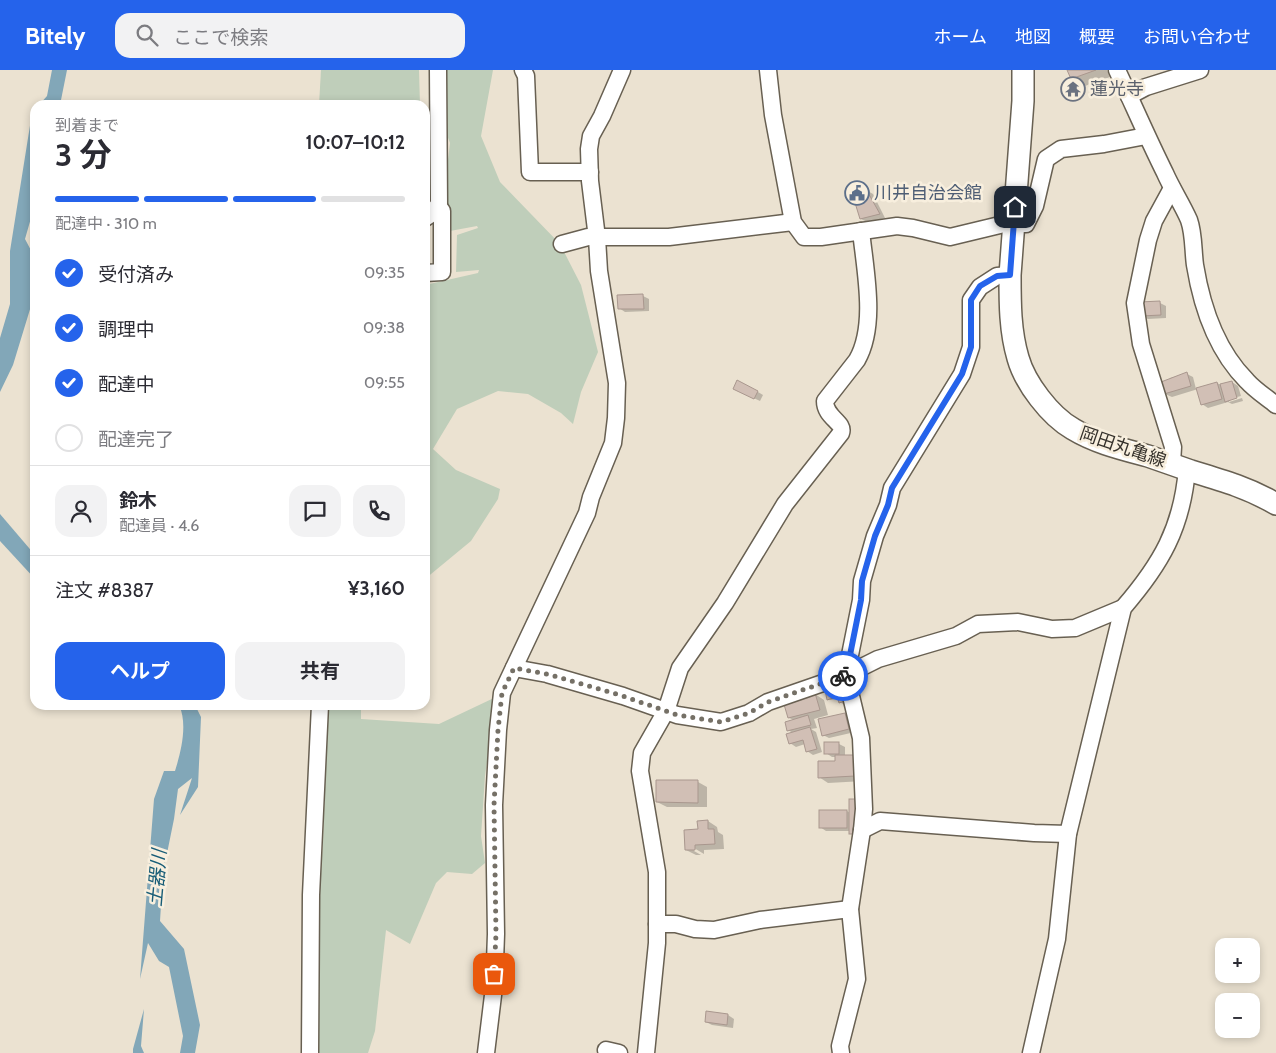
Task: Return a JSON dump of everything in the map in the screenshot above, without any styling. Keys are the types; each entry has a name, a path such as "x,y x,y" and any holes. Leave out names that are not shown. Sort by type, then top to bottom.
{"main road":[{"name":"岡田丸亀線","path":"1024,70 1010,275 1012,335 1018,360 1029,381 1043,402 1059,419 1072,429 1102,443 1240,486 1276,504"}],"street":[{"path":"430,215 438,206 438,70"},
{"path":"522,70 526,76 530,172 590,172"},
{"path":"486,1053 494,987 496,934 494,805 502,693 587,512 591,497 613,443 617,383 599,272 589,149 591,136 622,70"},
{"path":"768,70 773,115 793,222 804,237 861,232 897,226 950,236 1004,224 1026,224 1035,206 1046,159 1061,149 1104,144 1146,136"},
{"path":"1116,70 1146,136 1172,188 1182,203 1190,223 1195,265 1203,304 1221,346 1234,367 1248,382 1276,405"},
{"path":"1129,96 1146,87 1200,70"},
{"path":"514,668 547,674 623,696 677,715 721,722 749,713 768,702 846,675 878,659 956,636 978,624 1018,622 1052,629 1076,628 1123,608 1142,586 1158,562 1175,528 1183,500 1179,466 1141,344 1135,303 1148,240 1154,221 1172,188"},
{"path":"430,273 442,272 442,211 438,206"},
{"path":"562,244 588,238 628,236 669,237 793,222"},
{"path":"646,1053 657,943 657,872 640,771 642,753 666,711 680,668 725,603 785,504 841,433 841,425 831,417 825,408 825,401 862,353 868,307 861,232"},
{"path":"841,1053 840,1046 857,979 850,909 864,809 861,738 846,675 861,600 862,581 892,488 962,374 971,347 971,300 980,286 997,276 1010,275"},
{"path":"1031,1053 1057,939 1068,834 1123,608"},
{"path":"310,1053 311,894 320,710"},
{"path":"862,830 880,822 1068,834"},
{"path":"657,924 676,924 714,930 760,920 850,909"}],"green space":[{"path":"321,70 419,70 420,100 319,100"},
{"path":"447,70 493,70 481,136 500,182 560,244 581,285 598,352 581,392 573,424 561,413 528,394 498,391 457,409 433,449 456,470 500,489 498,499 471,541 430,575 430,284 478,273 479,270 456,272 457,235 478,228 477,226 450,231 444,206 443,187 450,143 445,130"},
{"path":"496,697 485,776 481,836 485,863 472,874 447,872 436,883 410,944 386,930 375,1031 368,1053 319,1053 319,896 328,710 361,710 361,719 439,724"}],"water":[{"path":"52,70 67,70 61,100 43,100 47,96"},
{"path":"30,126 30,222 25,239 30,248 30,309 13,365 0,392 0,338 10,304 10,251"},
{"path":"0,514 30,549 30,574 0,541"},
{"name":"土器川","path":"181,710 198,710 201,717 198,787 180,815 192,778 178,789 163,873 160,921 184,949 200,1025 195,1053 180,1053 183,1036 169,967 159,961 148,943 140,979 154,799 164,771 175,771 181,747"},
{"path":"144,1009 141,1046 144,1053 133,1053 133,1049"}],"building":[{"path":"1067,70 1096,70 1071,79"},
{"path":"866,189 880,214 860,219 852,193"},
{"path":"643,294 644,309 618,309 617,295"},
{"path":"1160,301 1161,315 1141,316 1140,302"},
{"path":"1187,372 1191,386 1164,394 1161,382"},
{"path":"737,380 758,391 754,399 733,389"},
{"path":"1232,381 1237,398 1225,402 1220,384"},
{"path":"1217,382 1222,399 1201,405 1196,388"},
{"path":"844,685 848,700 839,703 835,688"},
{"path":"834,688 836,697 827,700 825,690"},
{"path":"815,693 820,710 788,718 783,701"},
{"path":"845,713 849,729 822,736 818,719"},
{"path":"808,715 811,725 787,731 785,722"},
{"path":"810,727 817,749 806,752 803,740 789,744 786,734"},
{"path":"824,742 839,742 839,754 824,754"},
{"path":"835,755 855,755 855,776 818,778 818,761 835,761"},
{"path":"656,780 698,780 698,803 656,802"},
{"path":"849,799 860,799 860,834 849,834"},
{"path":"819,810 847,810 847,828 819,828"},
{"path":"708,820 708,829 714,829 715,844 695,845 695,850 685,850 684,830 698,829 697,821"},
{"path":"706,1011 728,1014 727,1025 705,1022"}],"way so far":[{"path":"494,974 496,934 494,805 498,730 502,693 514,668 547,674 623,696 677,715 721,722 749,713 768,702 843,676"}],"place":[{"name":"蓮光寺","path":"1073,89"},
{"name":"川井自治会館","path":"857,193"}],"route":[{"path":"843,676 846,675 861,600 862,581 892,488 962,374 971,347 971,300 980,286 997,276 1010,275 1015,207"}]}
